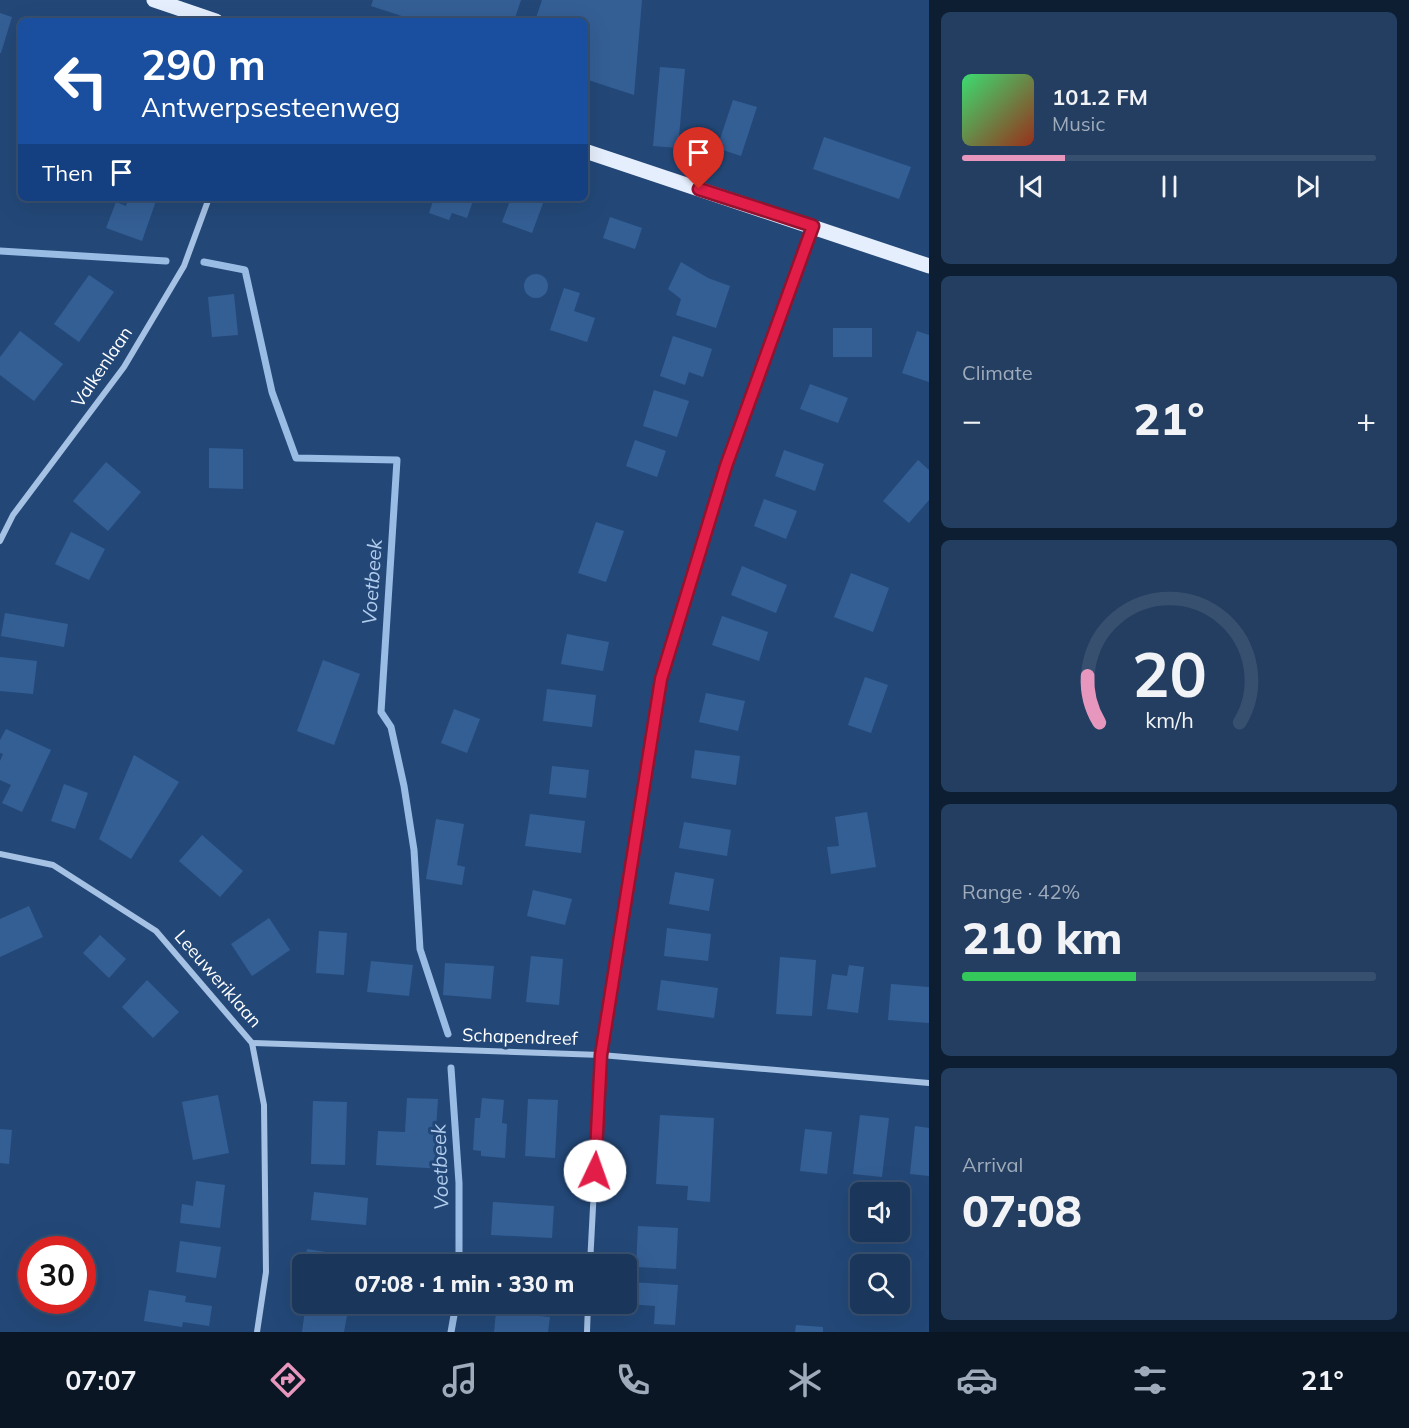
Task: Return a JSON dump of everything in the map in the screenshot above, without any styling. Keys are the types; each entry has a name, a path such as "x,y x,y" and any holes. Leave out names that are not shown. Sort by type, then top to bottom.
{"main road":[{"path":"154,0 207,18"},
{"path":"588,152 929,266"}],"street":[{"name":"Valkenlaan","path":"0,542 13,515 124,367 184,266 208,201"},
{"path":"591,1254 601,1055 661,679 726,466 813,226"},
{"name":"Leeuweriklaan","path":"0,854 53,865 156,931 252,1042 264,1105 266,1272 257,1332"},
{"name":"Schapendreef","path":"252,1042 601,1055 929,1083"},
{"path":"586,1332 587,1314"}],"building":[{"path":"373,0 521,0 515,18 408,18 371,6"},
{"path":"542,0 642,0 634,95 588,80 588,18 536,18"},
{"path":"0,13 12,17 1,53 0,53"},
{"path":"660,67 685,69 678,148 653,146"},
{"path":"733,100 757,107 741,156 717,148"},
{"path":"824,137 911,167 899,199 813,169"},
{"path":"127,201 156,201 142,241 106,228 116,202 126,206"},
{"path":"433,201 473,201 467,218 452,213 449,220 429,213"},
{"path":"510,201 544,201 532,233 502,222"},
{"path":"610,217 642,228 635,249 603,238"},
{"path":"681,262 708,278 730,286 716,328 676,315 681,299 668,289"},
{"path":"536,274 544,278 548,286 544,294 536,298 528,294 524,286 528,278"},
{"path":"89,275 114,292 79,342 54,324"},
{"path":"564,288 580,293 574,311 595,318 587,342 550,330"},
{"path":"234,294 238,335 212,337 208,297"},
{"path":"833,328 872,328 872,357 833,357"},
{"path":"20,331 63,364 34,401 0,375 0,357"},
{"path":"917,331 929,335 929,382 902,373"},
{"path":"673,336 712,349 703,377 689,372 685,385 660,376"},
{"path":"810,384 848,398 838,423 800,409"},
{"path":"654,390 689,401 677,437 643,426"},
{"path":"635,440 666,451 657,477 626,466"},
{"path":"209,448 243,449 243,489 209,488"},
{"path":"784,450 824,464 815,491 775,476"},
{"path":"918,460 929,470 929,500 909,523 883,501"},
{"path":"106,462 141,492 108,531 73,501"},
{"path":"764,499 797,511 786,539 754,526"},
{"path":"596,522 624,531 606,582 578,573"},
{"path":"71,532 105,549 89,580 55,564"},
{"path":"742,566 787,585 776,613 731,595"},
{"path":"851,573 889,588 873,632 834,617"},
{"path":"5,613 68,624 64,647 1,636"},
{"path":"722,616 768,632 759,661 712,645"},
{"path":"567,634 609,642 603,671 561,664"},
{"path":"0,657 37,661 33,694 0,691"},
{"path":"323,660 360,674 334,745 297,731"},
{"path":"865,677 888,685 871,733 848,725"},
{"path":"547,689 596,695 592,727 543,721"},
{"path":"706,693 745,701 738,731 699,722"},
{"path":"454,709 480,719 467,753 441,743"},
{"path":"6,729 51,750 22,812 2,803 11,785 0,780 0,761 3,754 0,753 0,740"},
{"path":"695,750 740,756 736,785 691,778"},
{"path":"134,755 179,782 131,859 99,839"},
{"path":"552,766 589,770 586,798 549,794"},
{"path":"64,784 88,793 75,829 51,821"},
{"path":"867,812 876,867 831,874 827,847 839,846 835,817"},
{"path":"530,814 585,821 581,853 525,846"},
{"path":"436,819 464,824 457,865 465,867 462,885 426,879"},
{"path":"684,822 731,830 727,856 679,848"},
{"path":"202,835 243,871 220,897 179,861"},
{"path":"675,872 714,879 709,911 669,904"},
{"path":"533,890 572,899 565,925 527,916"},
{"path":"29,906 43,937 0,957 0,919"},
{"path":"269,918 290,950 252,976 231,944"},
{"path":"667,928 711,934 708,961 664,956"},
{"path":"319,931 347,933 344,975 316,973"},
{"path":"100,935 126,959 109,978 83,953"},
{"path":"531,956 563,959 559,1005 526,1002"},
{"path":"780,957 816,960 812,1016 776,1014"},
{"path":"371,961 413,965 409,996 367,992"},
{"path":"445,963 494,966 491,999 443,995"},
{"path":"849,965 864,967 858,1013 827,1009 832,974 847,976"},
{"path":"147,980 179,1012 153,1038 122,1007"},
{"path":"661,980 718,988 714,1018 657,1010"},
{"path":"891,984 929,987 929,1023 888,1020"},
{"path":"218,1095 229,1153 193,1160 182,1102"},
{"path":"407,1098 438,1099 436,1129 446,1130 444,1169 376,1165 378,1131 405,1132"},
{"path":"482,1098 504,1100 502,1123 507,1124 505,1158 481,1156 481,1151 473,1150 475,1118 480,1118"},
{"path":"528,1099 558,1100 555,1158 525,1156"},
{"path":"313,1101 347,1102 345,1165 311,1164"},
{"path":"660,1115 714,1118 710,1202 687,1200 688,1186 656,1184"},
{"path":"860,1115 889,1118 882,1177 853,1174"},
{"path":"915,1126 929,1128 929,1176 910,1174"},
{"path":"0,1129 12,1130 9,1164 0,1163"},
{"path":"805,1129 832,1132 827,1174 800,1171"},
{"path":"196,1181 225,1185 220,1228 180,1223 182,1204 193,1206"},
{"path":"314,1192 368,1198 366,1225 311,1220"},
{"path":"493,1202 554,1206 552,1238 491,1235"},
{"path":"638,1226 678,1228 676,1269 637,1267"},
{"path":"180,1241 221,1247 216,1278 176,1272"},
{"path":"307,1249 339,1254 306,1254"},
{"path":"637,1282 678,1285 675,1325 654,1324 655,1306 637,1305"},
{"path":"149,1290 186,1296 185,1302 212,1306 209,1326 183,1322 182,1327 144,1321"},
{"path":"304,1314 347,1316 344,1332 302,1332"},
{"path":"496,1314 550,1317 548,1332 494,1332"},
{"path":"796,1325 823,1327 823,1332 795,1332"}],"waterway":[{"name":"Voetbeek","path":"0,251 166,261"},
{"name":"Voetbeek","path":"204,262 245,270 272,392 296,458 397,460 381,712 391,727 404,786 414,850 420,949 448,1034"},
{"name":"Voetbeek","path":"451,1068 459,1183 459,1254"},
{"name":"Voetbeek","path":"451,1332 454,1314"}],"route":[{"path":"595,1171 601,1055 661,679 726,466 813,226 699,189"}]}
